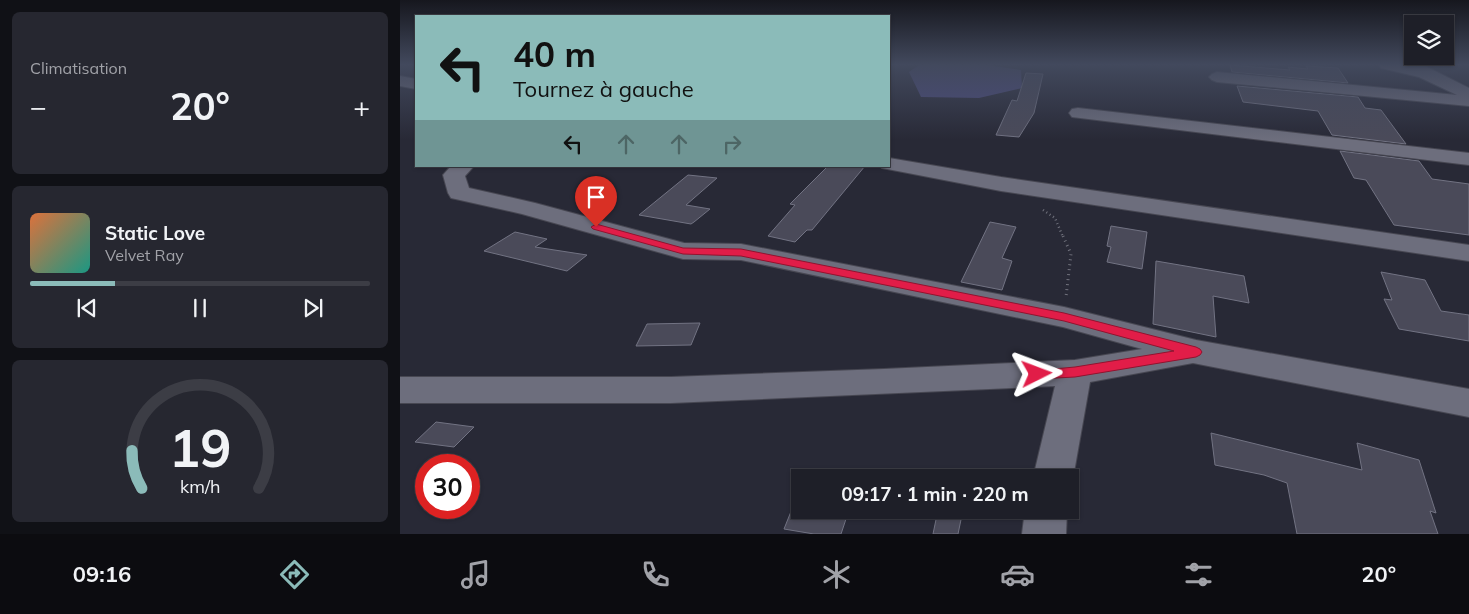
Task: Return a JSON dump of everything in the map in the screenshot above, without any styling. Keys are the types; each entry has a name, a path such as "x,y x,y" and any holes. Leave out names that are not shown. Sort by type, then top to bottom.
{"street":[{"path":"1353,90 1469,101"},
{"path":"1078,113 1469,159"},
{"path":"890,164 1001,184 1469,253"},
{"path":"463,167 454,175 459,193 527,208 683,251 741,252 1064,317 1196,352 1469,403"},
{"path":"400,390 681,390 1075,372 1196,352"},
{"path":"1055,469 1075,372"},
{"path":"1044,534 1045,519"}],"path":[{"path":"1040,208 1056,218 1071,254 1064,317"}],"shaded area":[{"path":"918,90 1014,90 979,98 921,97"}],"building":[{"path":"1021,90 1039,90 1034,113 1019,137 996,135 1012,100 1017,101"},
{"path":"1238,90 1280,90 1358,97 1365,108 1381,110 1406,144 1332,135 1318,111 1243,102"},
{"path":"1340,151 1419,161 1432,179 1469,184 1469,235 1394,225 1366,180 1354,178"},
{"path":"827,167 864,167 812,230 807,230 795,242 768,236 795,205 790,204"},
{"path":"688,175 717,178 686,205 710,209 691,224 639,215"},
{"path":"990,222 1016,227 1002,258 1012,261 1002,290 961,282"},
{"path":"1111,226 1147,232 1142,269 1107,262 1111,247 1107,246"},
{"path":"515,232 547,239 535,247 587,255 567,271 484,251"},
{"path":"1156,261 1244,276 1249,303 1213,296 1216,337 1153,324"},
{"path":"1381,272 1425,280 1441,311 1469,315 1469,341 1399,329 1384,299 1392,300"},
{"path":"700,323 691,345 636,346 647,324"},
{"path":"436,422 474,427 454,447 415,442"},
{"path":"1211,433 1362,470 1357,443 1419,460 1436,513 1430,511 1438,534 1297,534 1287,483 1264,475 1215,465"},
{"path":"791,512 791,519 846,519 841,534 814,534 784,529"},
{"path":"936,519 961,519 958,534 933,534"}],"route":[{"path":"596,227 683,251 741,252 1064,317 1196,352 1075,372 1037,374"}]}
